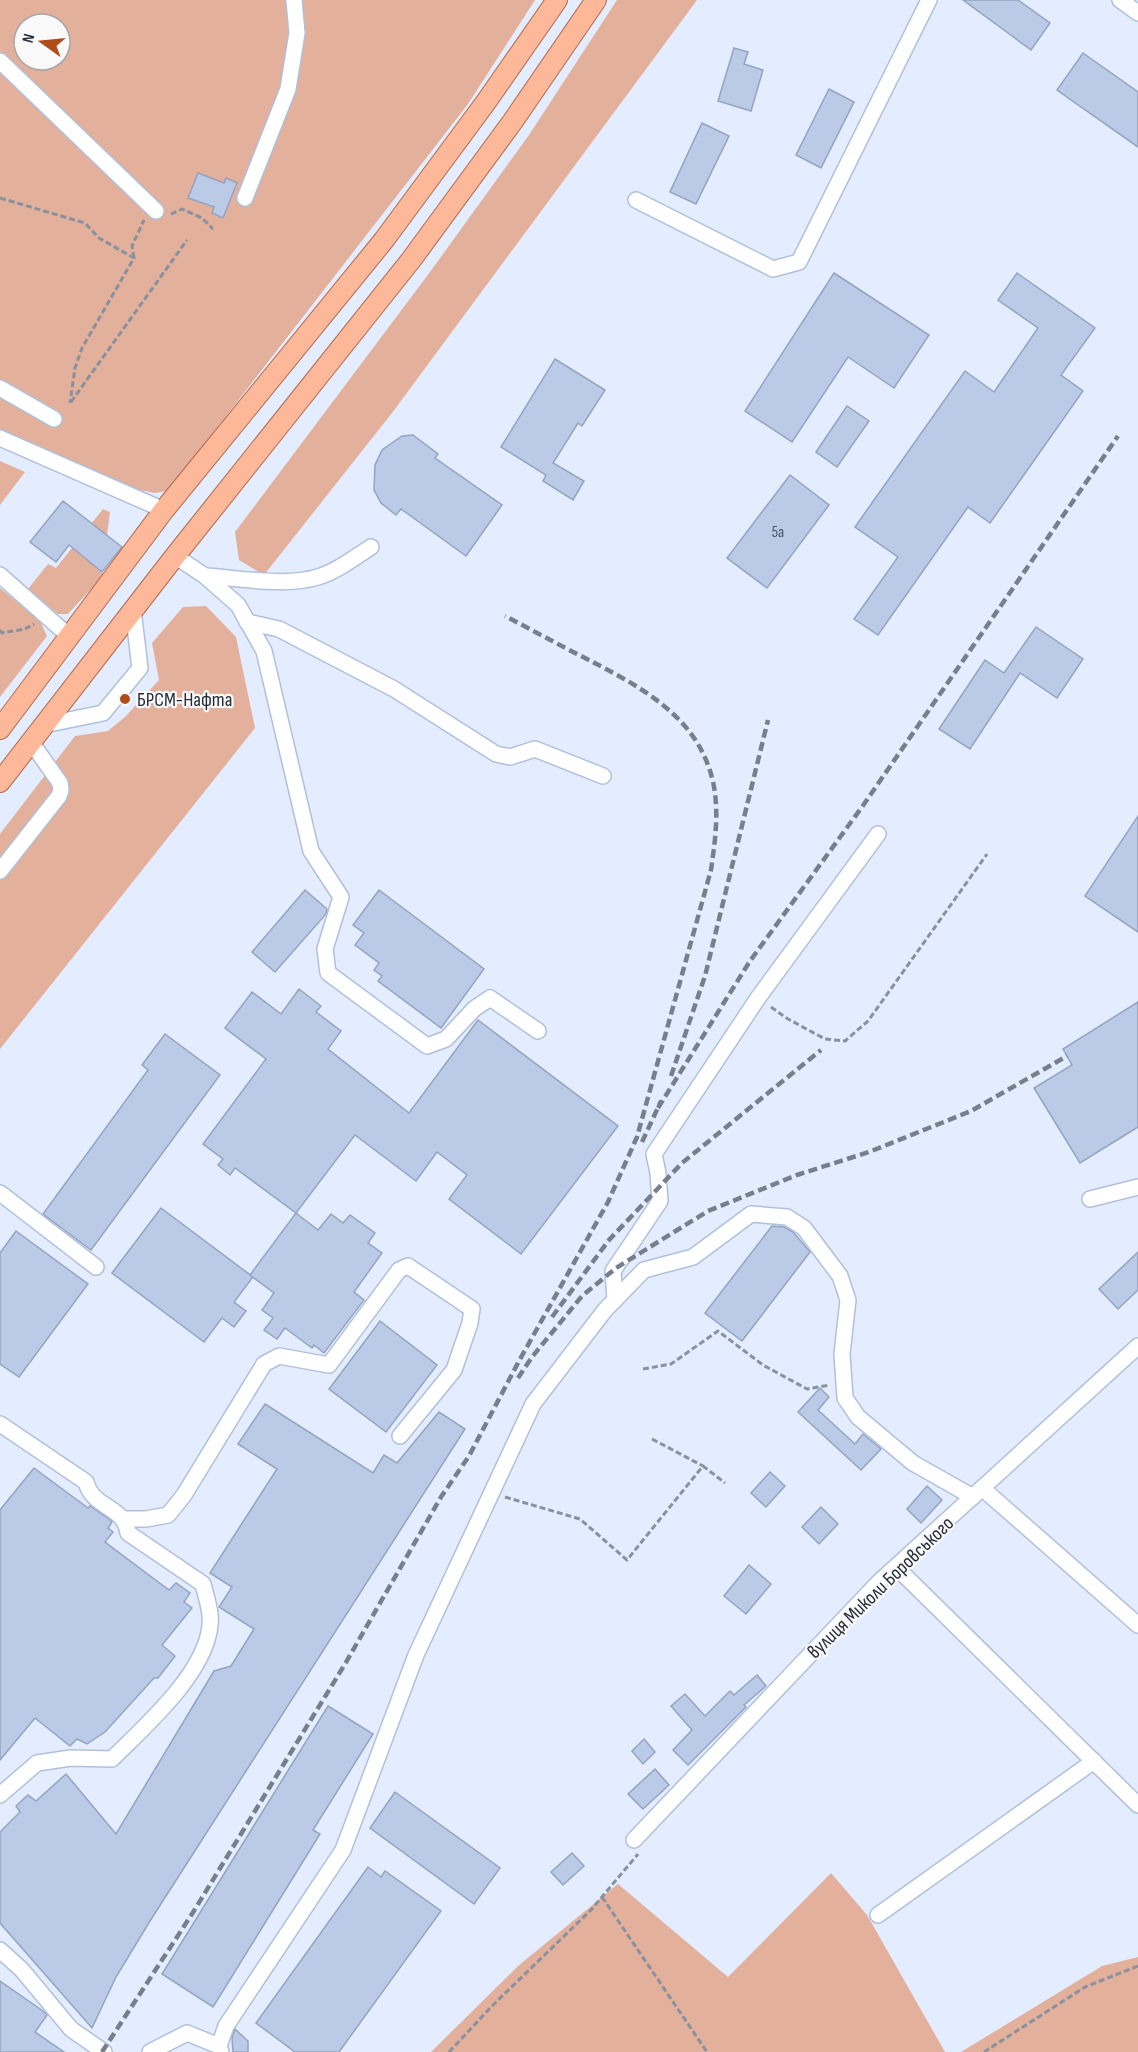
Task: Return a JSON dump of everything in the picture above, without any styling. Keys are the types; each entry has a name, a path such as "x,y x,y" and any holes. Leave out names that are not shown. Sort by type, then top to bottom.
{"main road":[{"path":"2,725 164,510 384,240 486,102 557,0"},
{"path":"0,782 411,260 513,121 596,0"}],"street":[{"path":"245,198 288,89 297,33 294,0"},
{"path":"636,200 773,269 800,262 929,0"},
{"path":"1120,0 1138,13"},
{"path":"0,61 154,209"},
{"path":"0,388 54,419"},
{"path":"0,438 164,510"},
{"path":"205,576 273,581 317,578 371,548"},
{"path":"176,556 205,576 238,605 264,651 312,851 341,897 325,949 328,973 427,1046 446,1039 474,1009 490,998 538,1031"},
{"path":"0,575 70,637"},
{"path":"44,725 103,713 140,668 134,610"},
{"path":"247,622 279,628 394,689 496,754 510,757 535,749 603,776"},
{"path":"0,871 59,796 61,790 60,783 31,742"},
{"path":"615,1300 613,1271 660,1201 654,1154 758,998 878,834"},
{"path":"1090,1198 1138,1188"},
{"path":"0,1193 96,1267"},
{"path":"150,2052 187,2034 220,2049 226,2026 343,1850 416,1655 533,1404 604,1310 644,1270 693,1257 751,1214 788,1217 804,1228 840,1276 848,1300 842,1354 845,1398 858,1417 913,1463 977,1493 1138,1625"},
{"path":"0,1424 86,1482 89,1494 124,1519 146,1519 168,1515 184,1495 264,1364 279,1356 329,1365 399,1270 408,1266 472,1309 470,1323 454,1370 399,1436"},
{"name":"вулиця Миколи Боровського","path":"634,1840 879,1582 1138,1346"},
{"path":"0,1795 37,1763 71,1758 112,1759 173,1698 207,1646 211,1623 203,1584 128,1533 124,1519"},
{"path":"896,1567 1138,1805"},
{"path":"878,1915 1094,1761"},
{"path":"0,1950 22,1970 71,2029 104,2052"}],"path":[{"path":"0,198 85,223 99,238 134,258"},
{"path":"187,240 70,403 75,368 82,348 134,258 132,246 154,209 165,215 182,209 202,218 213,229"},
{"path":"0,630 2,633 25,629 47,618"},
{"path":"758,998 788,1019 825,1039 845,1041 868,1021 987,854"},
{"path":"643,1369 671,1364 718,1331 763,1365 807,1389 825,1385 844,1386"},
{"path":"652,1439 703,1466 725,1483"},
{"path":"491,1494 580,1520 627,1560 703,1466"},
{"path":"449,2052 602,1897 638,1856 634,1840"},
{"path":"602,1897 707,2052"},
{"path":"984,2052 1085,1987 1138,1966"}],"shaded area":[{"path":"0,0 535,0 468,104 168,491 155,493 135,489 0,430"},
{"path":"617,0 697,0 392,413 264,575 239,560 235,532 430,272 529,135"},
{"path":"0,461 25,472 0,505"},
{"path":"103,509 110,512 107,535 87,559 104,575 68,614 58,614 28,589 48,564 56,568"},
{"path":"0,588 40,621 47,636 0,697"},
{"path":"206,606 236,637 255,728 0,1049 0,834 75,736 108,731 126,716 159,680 152,643 183,607"},
{"path":"831,1873 867,1915 945,2052 431,2052 518,1966 618,1884 728,1977"},
{"path":"1138,1957 1138,2052 961,2052 1102,1966"}],"building":[{"path":"963,0 1018,0 1050,23 1031,50"},
{"path":"734,48 748,52 744,64 763,70 751,111 718,101"},
{"path":"1083,53 1138,92 1138,147 1057,90"},
{"path":"829,89 854,102 821,168 796,155"},
{"path":"702,123 729,136 696,204 670,192"},
{"path":"198,173 224,183 226,178 237,183 223,218 212,213 214,207 188,198"},
{"path":"834,273 929,335 894,388 848,357 792,442 745,411"},
{"path":"1017,273 1095,328 1061,375 1083,391 990,523 968,507 878,635 854,619 898,557 855,527 965,371 994,392 1038,328 998,300"},
{"path":"555,359 605,390 582,426 578,423 553,463 584,481 573,500 543,481 546,475 501,447"},
{"path":"847,406 869,421 837,467 816,452"},
{"path":"413,435 438,454 435,458 502,505 466,556 401,509 396,515 381,503 374,490 375,465 382,450 402,436"},
{"path":"790,475 829,505 767,588 727,558"},
{"path":"63,501 122,547 102,572 69,545 56,562 30,542"},
{"path":"1036,627 1083,659 1057,698 1020,673 970,749 939,729 985,660 1004,673"},
{"path":"1138,816 1138,932 1085,896"},
{"path":"305,890 327,909 326,914 275,972 252,952"},
{"path":"379,890 484,969 441,1028 378,981 382,976 374,970 379,963 355,945 364,933 353,925"},
{"path":"299,989 321,1006 316,1012 341,1031 328,1049 409,1113 478,1020 618,1126 521,1254 449,1199 467,1175 437,1152 416,1181 355,1135 296,1213 235,1168 230,1175 218,1165 223,1159 203,1144 266,1059 225,1028 252,992 281,1014"},
{"path":"1138,1002 1138,1127 1080,1163 1034,1088 1072,1065 1063,1049"},
{"path":"165,1034 220,1075 91,1250 43,1214 148,1070 142,1065"},
{"path":"161,1208 253,1277 234,1302 246,1311 234,1327 222,1318 204,1342 112,1273"},
{"path":"296,1213 318,1230 331,1214 343,1223 350,1215 375,1233 368,1243 382,1253 354,1292 364,1300 324,1353 314,1345 312,1348 285,1328 277,1339 264,1330 273,1318 262,1310 274,1293 250,1275"},
{"path":"772,1226 784,1227 793,1232 810,1252 742,1341 705,1313"},
{"path":"16,1231 88,1284 19,1377 0,1364 0,1253"},
{"path":"1138,1252 1138,1290 1118,1309 1099,1289"},
{"path":"380,1321 437,1365 386,1432 329,1389"},
{"path":"820,1388 829,1397 818,1410 855,1444 863,1434 881,1449 861,1470 798,1412"},
{"path":"265,1404 373,1473 384,1455 397,1463 439,1412 465,1429 150,1921 116,1977 92,2028 0,1923 0,1832 20,1812 16,1806 28,1795 36,1801 66,1774 116,1834 214,1671 231,1666 254,1629 219,1607 232,1587 210,1573 277,1469 238,1444"},
{"path":"34,1468 88,1508 90,1506 109,1519 112,1522 108,1528 113,1532 105,1542 169,1590 176,1583 190,1593 184,1602 192,1608 162,1645 175,1656 158,1678 154,1678 105,1732 87,1744 77,1739 70,1746 35,1718 0,1760 0,1510"},
{"path":"770,1472 785,1486 766,1507 751,1493"},
{"path":"927,1486 942,1500 921,1523 907,1509"},
{"path":"821,1507 838,1524 819,1544 802,1527"},
{"path":"749,1565 771,1584 746,1614 724,1596"},
{"path":"757,1675 766,1686 744,1705 746,1707 688,1765 673,1750 692,1730 671,1706 685,1694 705,1716 730,1691 734,1695"},
{"path":"328,1706 373,1734 313,1830 320,1834 213,2007 162,1974"},
{"path":"644,1739 655,1752 643,1764 632,1751"},
{"path":"655,1769 669,1785 643,1809 628,1794"},
{"path":"395,1792 500,1868 474,1904 370,1828"},
{"path":"572,1853 584,1866 563,1885 551,1872"},
{"path":"368,1867 381,1877 385,1871 441,1911 339,2052 295,2052 256,2023"},
{"path":"0,1981 47,2015 35,2032 64,2052 0,2052"},
{"path":"235,2029 248,2041 248,2052 233,2052 232,2038"}],"railway":[{"path":"658,1108 750,961 862,807 1118,436"},
{"path":"102,2052 192,1914 345,1664 441,1497 469,1456 608,1202 637,1137 711,870 716,817 712,778 699,746 674,714 658,701 641,689 505,616"},
{"path":"671,1076 705,976 768,720"},
{"path":"552,1317 609,1240 682,1163 821,1050"},
{"path":"518,1378 532,1357 582,1296 616,1268 708,1211 797,1175 869,1152 971,1111 1067,1056"},
{"path":"642,1142 661,1101"}],"place":[{"name":"БРСМ-Нафта","path":"125,699"}]}
